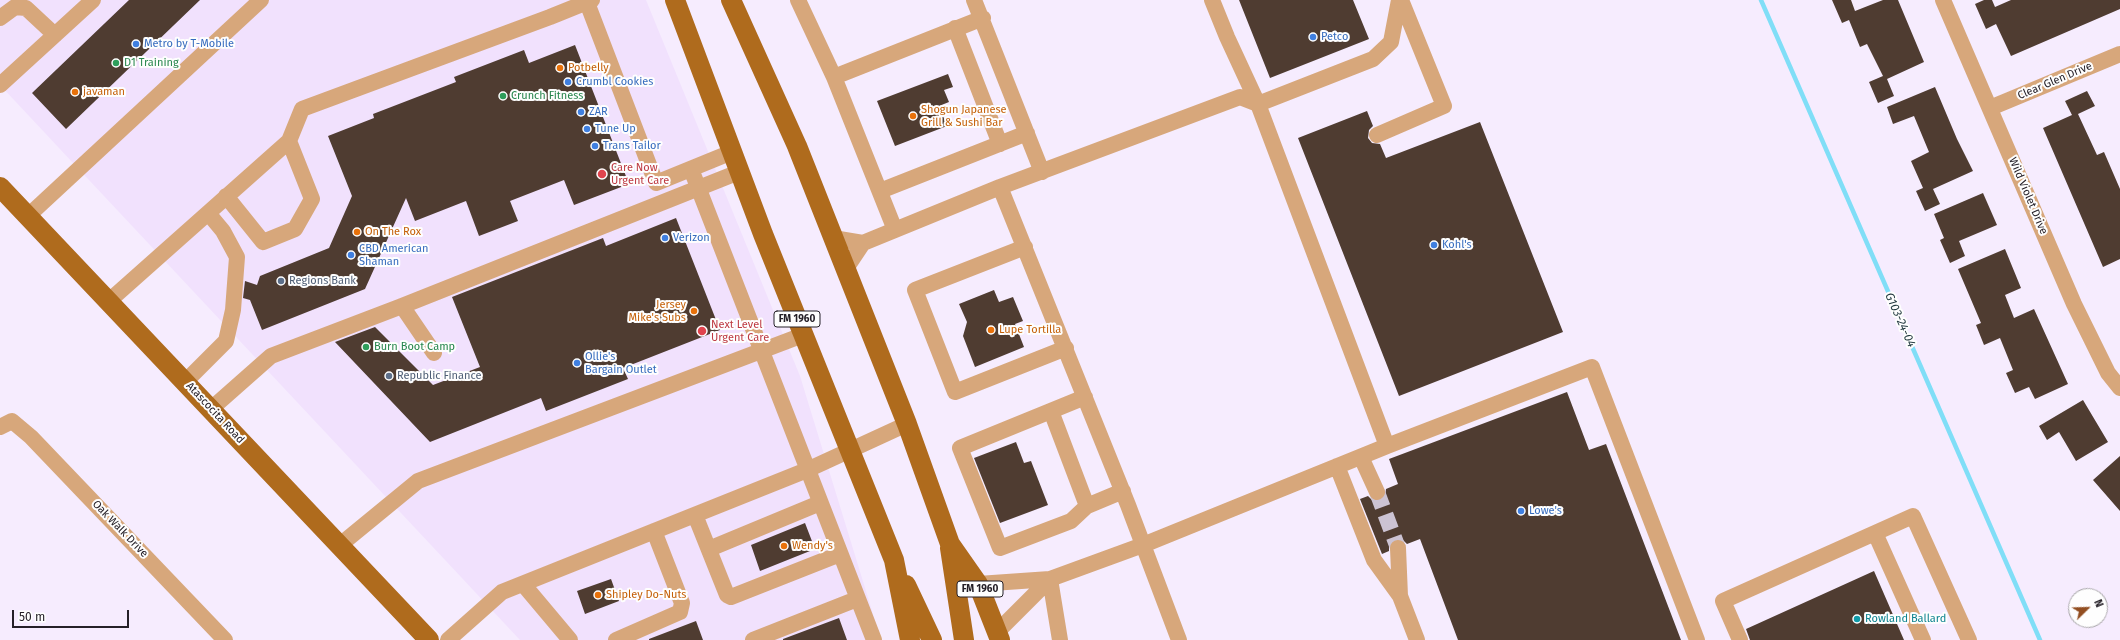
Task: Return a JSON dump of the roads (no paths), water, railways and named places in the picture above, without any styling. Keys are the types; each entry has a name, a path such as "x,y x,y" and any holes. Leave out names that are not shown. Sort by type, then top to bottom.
{"main road":[{"name":"FM 1960","path":"674,0 739,172 894,560 910,640"},
{"name":"FM 1960","path":"731,0 797,146 844,270 907,424 950,544 978,584 999,636"},
{"name":"Atascocita Road","path":"0,186 429,640"},
{"path":"950,544 964,640"},
{"path":"894,560 932,640"}],"street":[{"path":"0,85 92,0"},
{"path":"28,216 261,0"},
{"path":"798,0 834,77 880,191 894,230"},
{"path":"974,0 983,18 1042,172"},
{"path":"1212,0 1258,104 1387,446"},
{"path":"844,270 863,243 1000,187 1240,97 1258,104 1373,59 1391,42 1400,0"},
{"path":"1376,135 1444,106 1400,0"},
{"name":"Wild Violet Drive","path":"1943,0 2074,304 2108,373 2120,388"},
{"path":"109,301 289,141 302,109 588,1 656,183 732,152"},
{"path":"0,18 15,7 26,8 55,35"},
{"path":"834,77 983,18"},
{"path":"955,28 1000,144"},
{"name":"Clear Glen Drive","path":"1990,108 2120,54"},
{"path":"880,191 1027,133"},
{"path":"226,196 263,242 295,229 312,199 289,141"},
{"path":"690,169 874,640"},
{"path":"211,409 271,356 698,190 739,172"},
{"path":"1000,187 1123,491 1179,640"},
{"path":"185,382 226,341 233,310 237,257 223,230 208,213"},
{"path":"833,238 863,243"},
{"path":"1025,247 915,290 955,392 1066,348"},
{"path":"402,306 434,353"},
{"path":"340,545 418,481 761,352 803,334"},
{"path":"978,584 1050,579 1143,545 1387,446 1592,368 1698,640"},
{"path":"1085,397 960,448 1000,548 1071,521 1088,506 1123,491"},
{"path":"1050,411 1088,506"},
{"name":"Oak Walk Drive","path":"6,424 31,436 225,640"},
{"path":"448,640 502,592 807,470 907,424"},
{"path":"1361,457 1377,492"},
{"path":"1337,466 1374,560 1400,596 1417,640"},
{"path":"708,549 820,503"},
{"path":"695,515 727,595 731,597 840,554"},
{"path":"1740,640 1723,601 1913,516 1969,640"},
{"path":"616,640 680,612 682,603 654,531"},
{"path":"1876,533 1923,640"},
{"path":"1398,548 1400,596"},
{"path":"999,636 1050,579"},
{"path":"1050,579 1060,640"},
{"path":"523,584 570,640"},
{"path":"753,640 857,599"}],"waterway":[{"name":"G103-24-04","path":"1761,0 2040,640"}],"tunnel":[{"path":"1377,492 1398,548"}],"place":[{"name":"Petco","path":"1313,37"},
{"name":"Metro by T-Mobile","path":"136,44"},
{"name":"D1 Training","path":"116,63"},
{"name":"Potbelly","path":"560,68"},
{"name":"Crumbl Cookies","path":"568,82"},
{"name":"javaman","path":"75,92"},
{"name":"Crunch Fitness","path":"503,96"},
{"name":"ZAR","path":"581,112"},
{"name":"Shogun Japanese Grill & Sushi Bar","path":"913,116"},
{"name":"Tune Up","path":"587,129"},
{"name":"Trans Tailor","path":"595,146"},
{"name":"Care Now Urgent Care","path":"602,174"},
{"name":"On The Rox","path":"357,232"},
{"name":"Verizon","path":"665,238"},
{"name":"Kohl's","path":"1434,245"},
{"name":"CBD American Shaman","path":"351,255"},
{"name":"Regions Bank","path":"281,281"},
{"name":"Jersey Mike's Subs","path":"694,311"},
{"name":"Lupe Tortilla","path":"991,330"},
{"name":"Next Level Urgent Care","path":"702,331"},
{"name":"Burn Boot Camp","path":"366,347"},
{"name":"Ollie's Bargain Outlet","path":"577,363"},
{"name":"Republic Finance","path":"389,376"},
{"name":"Lowe's","path":"1521,511"},
{"name":"Wendy's","path":"784,546"},
{"name":"Shipley Do-Nuts","path":"598,595"},
{"name":"Rowland Ballard","path":"1857,619"}]}
